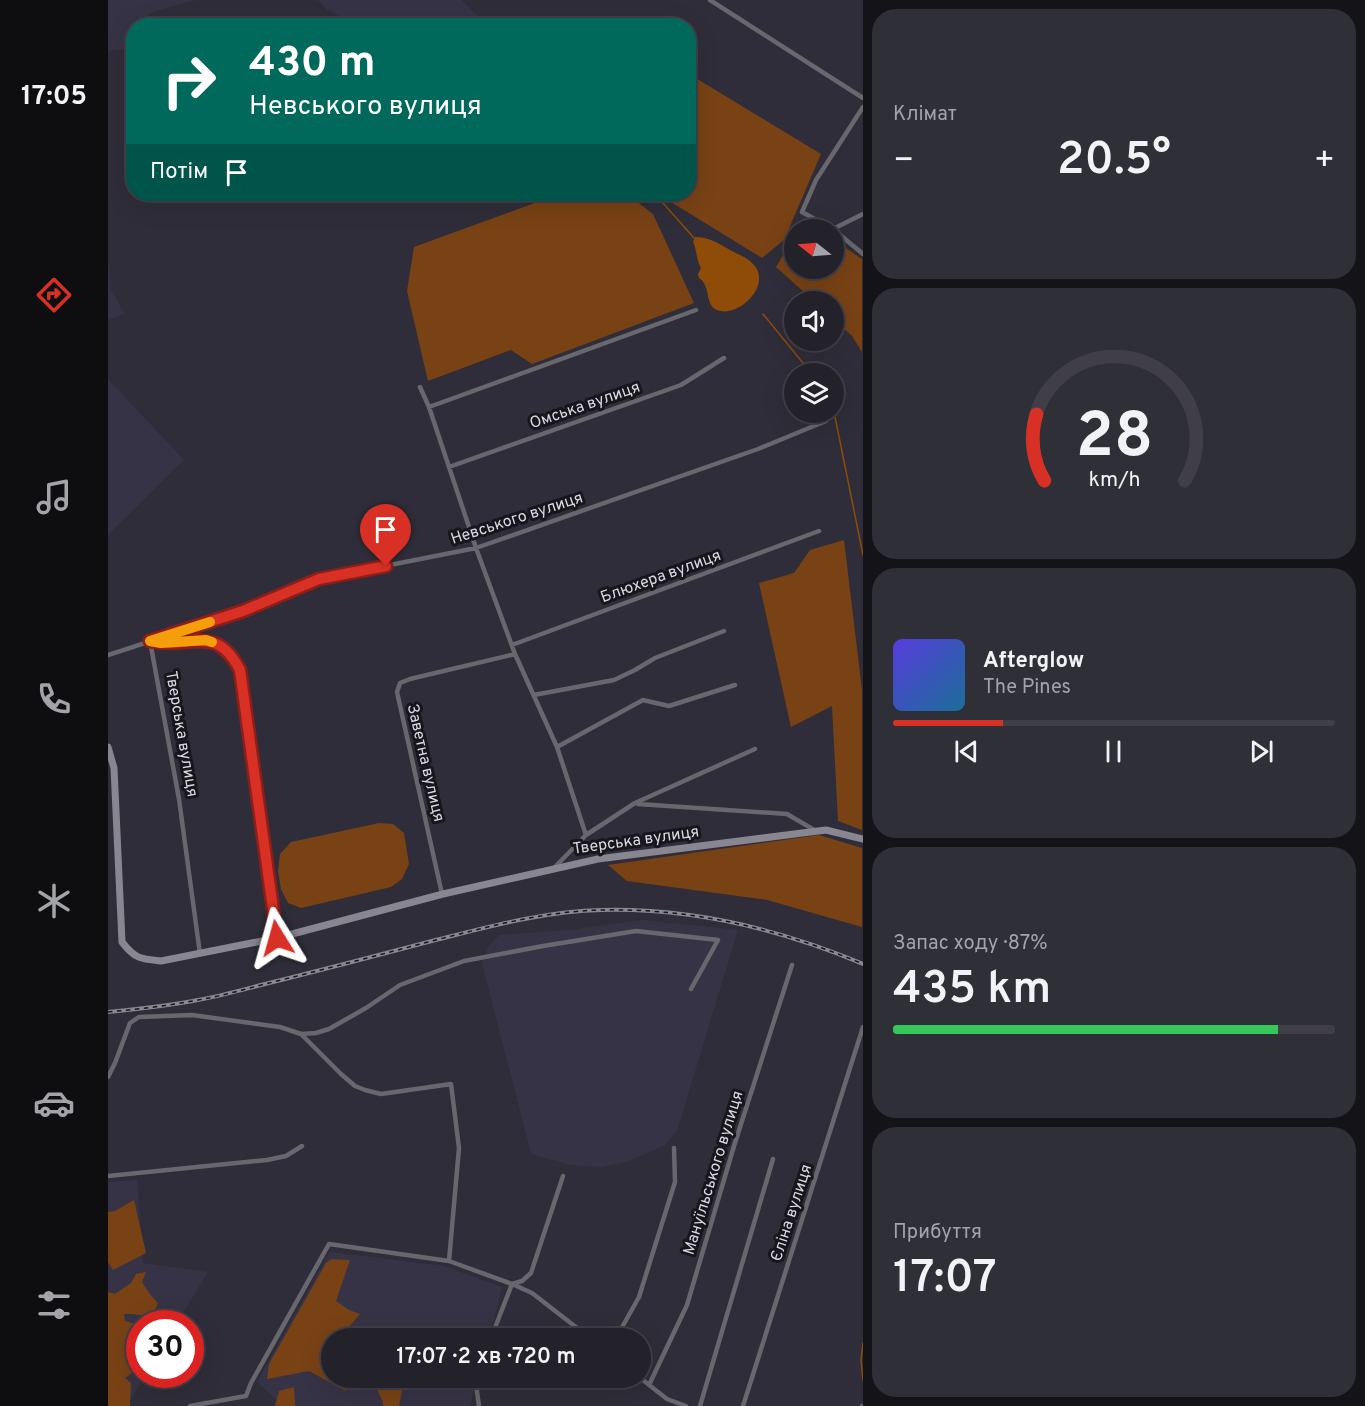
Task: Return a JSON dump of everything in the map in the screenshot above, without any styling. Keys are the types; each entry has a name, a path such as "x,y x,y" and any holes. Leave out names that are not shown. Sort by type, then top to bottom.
{"main road":[{"name":"Тверська вулиця","path":"108,747 114,768 122,942 130,953 144,959 161,961 277,938 442,894 598,859 826,830 862,839"}],"street":[{"path":"710,0 862,98"},
{"path":"814,219 802,212 816,180 862,107"},
{"path":"844,224 862,214"},
{"path":"844,239 862,254"},
{"path":"429,408 696,310"},
{"name":"Омська вулиця","path":"449,467 681,386 724,358"},
{"path":"420,387 515,654 557,747 586,835"},
{"name":"Невського вулиця","path":"108,655 243,611 319,579 476,548 758,449 821,423"},
{"name":"Блюхера вулиця","path":"512,645 819,531"},
{"path":"534,695 614,680 655,658 724,630"},
{"path":"150,641 161,643 206,640 228,651 240,670 277,938"},
{"name":"Тверська вулиця","path":"150,641 179,799 201,954"},
{"name":"Заветна вулиця","path":"442,894 397,692 400,683 410,679 515,654"},
{"path":"557,747 643,700 669,706 735,685"},
{"path":"554,868 586,835 635,803 755,749"},
{"path":"635,803 787,814 816,831"},
{"path":"301,1035 329,1029 400,985 464,962 636,931 718,940 691,989"},
{"name":"Мануїльського вулиця","path":"651,1381 687,1305 734,1146 792,965"},
{"path":"108,1077 130,1023 139,1017 192,1016 280,1027 301,1035 341,1074 355,1086 364,1090 381,1094 451,1084 459,1148 449,1261"},
{"name":"Єліна вулиця","path":"742,1406 862,1027"},
{"path":"108,1176 267,1160 286,1156 302,1146"},
{"name":"Мануїльського вулиця","path":"622,1328 639,1297 675,1182 674,1148"},
{"path":"700,1406 773,1159"},
{"path":"512,1284 522,1281 531,1273 563,1176"},
{"path":"190,1406 215,1404 246,1396 250,1383 329,1244 449,1261 532,1293 577,1328"},
{"path":"495,1328 512,1284"},
{"path":"651,1386 668,1399 686,1406"},
{"path":"477,1388 479,1406"}],"shaded area":[{"path":"108,0 195,0 150,13 146,18 126,18 126,47 108,51"},
{"path":"318,0 461,0 478,16 477,18 343,18 327,10"},
{"path":"696,78 821,154 793,219 784,219 784,240 762,258 669,201 696,201"},
{"path":"540,201 636,201 653,214 694,303 532,364 511,350 428,381 407,291 414,247"},
{"path":"695,237 713,241 753,264 758,272 759,282 756,291 742,306 724,311 712,306 705,285 698,274 701,268 693,242"},
{"path":"844,247 862,259 862,352 852,336 844,329 844,291 803,291 789,279 844,279"},
{"path":"784,254 784,274 776,267"},
{"path":"108,263 111,290 125,314 108,320"},
{"path":"108,379 184,460 108,535"},
{"path":"844,540 862,690 862,830 838,821 832,706 791,727 759,583 794,573 810,550"},
{"path":"379,823 393,824 404,833 409,864 402,879 391,887 301,908 288,903 281,889 278,871 280,854 291,842"},
{"path":"819,835 862,848 862,927 767,900 627,881 608,865"},
{"path":"644,920 738,930 677,1131 665,1145 629,1161 602,1167 570,1165 531,1154 482,963 488,947 499,935 569,930"},
{"path":"137,1180 143,1263 208,1272 185,1310 126,1310 126,1388 138,1388 127,1406 108,1406 108,1182"},
{"path":"134,1200 146,1253 113,1270 108,1262 108,1212 115,1211"},
{"path":"330,1252 444,1266 502,1287 492,1328 321,1328 321,1388 475,1388 470,1406 283,1406 257,1382"},
{"path":"332,1259 350,1260 336,1301 360,1314 349,1328 321,1328 321,1377 309,1371 267,1379 269,1364 326,1263"},
{"path":"146,1272 142,1282 158,1303 155,1310 126,1310 124,1314 126,1321 125,1378 126,1388 131,1388 130,1406 108,1406 108,1292 115,1294 131,1283 136,1274"},
{"path":"294,1387 295,1406 275,1406 279,1391"},
{"path":"376,1388 403,1388 399,1406 383,1406"}],"waterway":[{"path":"661,201 694,238"},
{"path":"763,314 803,363"},
{"path":"836,423 863,555"},
{"path":"863,1343 861,1360 863,1380"}],"railway":[{"path":"108,1012 164,1006 216,996 492,926 580,911 636,910 735,923 800,941 863,964"}],"slow traffic":[{"path":"210,622 150,641 161,643 206,640 212,642"}],"route":[{"path":"277,938 240,670 228,651 206,640 161,643 150,641 243,611 319,579 386,566"}]}
